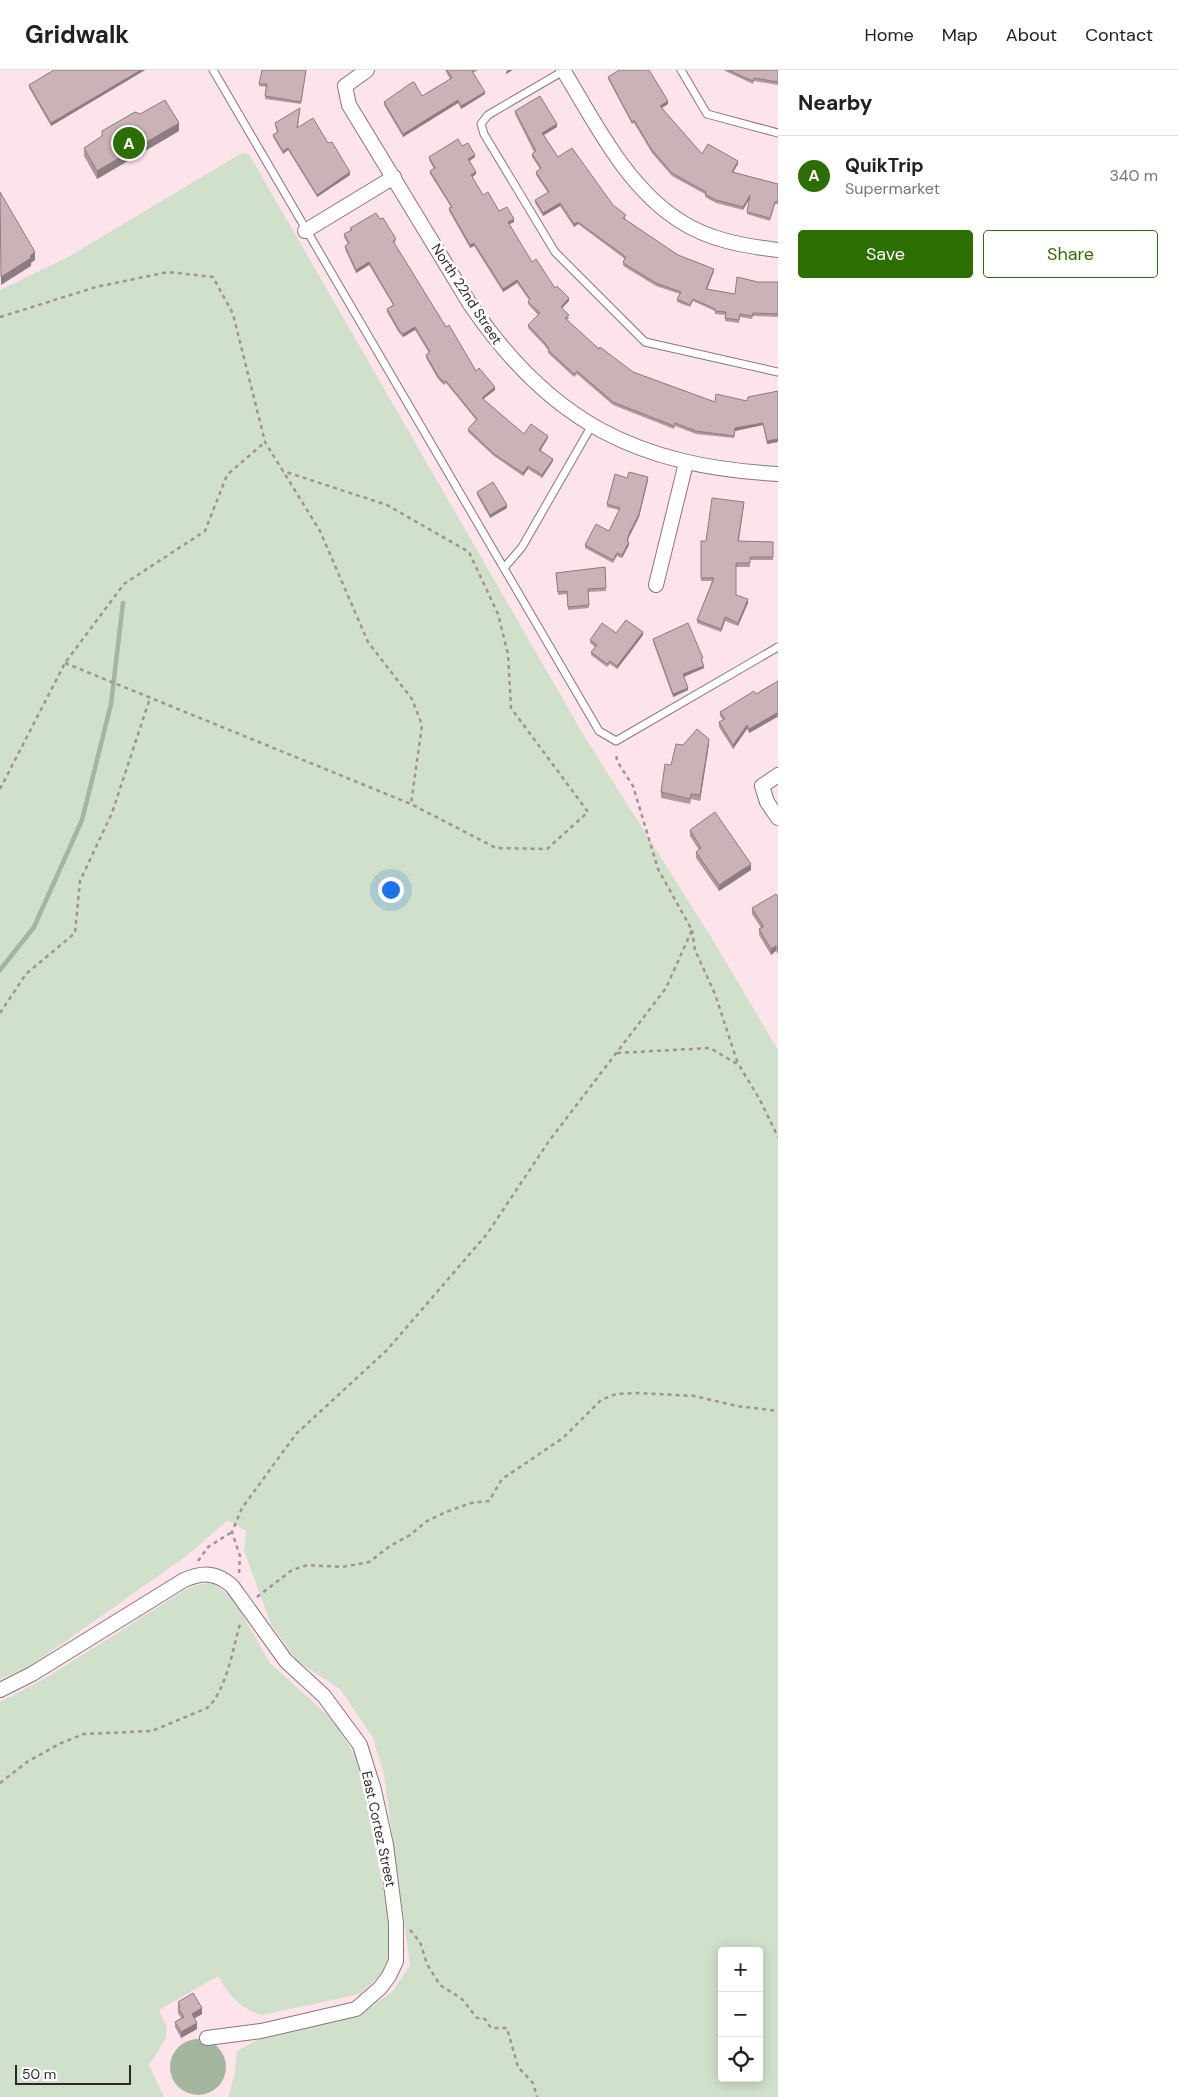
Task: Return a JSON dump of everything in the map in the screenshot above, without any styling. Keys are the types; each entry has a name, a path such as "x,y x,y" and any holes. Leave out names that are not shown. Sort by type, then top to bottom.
{"street":[{"name":"North 22nd Street","path":"367,70 345,86 349,105 470,304 491,335 537,386 592,425 616,439 645,451 686,463 720,470 778,474"},
{"path":"564,70 611,150 648,194 679,221 723,241 778,250"},
{"path":"305,231 394,177"},
{"path":"656,585 686,463"},
{"path":"778,775 762,786 768,802 778,818"},
{"name":"East Cortez Street","path":"0,1690 32,1674 184,1580 201,1573 222,1577 232,1586 286,1661 324,1696 360,1745 374,1790 386,1845 396,1923 396,1961 389,1976 380,1988 356,2009 261,2031 207,2038"}],"lane":[{"path":"213,70 305,231 599,731 616,741 778,647"},
{"path":"564,70 488,115 481,124 484,134 555,252 645,342 778,372"},
{"path":"681,70 707,114 778,132"},
{"path":"504,568 522,547 592,425"}],"path":[{"path":"0,318 96,287 168,272 213,277 233,314 265,442 320,531 368,642 412,699 422,725 411,804"},
{"path":"0,790 64,663 124,584 205,531 227,475 265,442"},
{"path":"64,663 411,804 496,848 547,849 588,812 511,708 508,654 498,614 469,552 387,505 283,472"},
{"path":"0,1013 26,974 75,933 80,881 112,813 150,698"},
{"path":"616,741 617,761 633,786 658,869 692,930 696,950 715,994 739,1065 760,1100 778,1137"},
{"path":"184,1580 208,1547 232,1532 242,1508 296,1434 387,1350 488,1234 549,1141 666,988 692,930"},
{"path":"616,1053 710,1048 739,1065"},
{"path":"243,1602 292,1570 308,1565 342,1567 369,1562 427,1522 446,1512 471,1503 489,1501 502,1479 563,1438 600,1400 616,1394 694,1396 737,1406 778,1411"},
{"path":"0,1783 27,1762 59,1744 84,1734 152,1731 207,1708 213,1703 222,1683 243,1602 240,1556 232,1532"},
{"path":"396,1923 405,1923 420,1942 427,1964 440,1985 462,1999 477,2018 485,2020 491,2028 507,2028 518,2067 533,2082 537,2097"}],"shaded area":[{"path":"242,153 249,154 583,734 711,937 778,1050 778,2097 228,2097 235,2073 237,2051 265,2036 362,2013 393,1991 410,1965 384,1775 373,1738 340,1689 297,1661 271,1624 244,1551 246,1531 228,1520 185,1557 29,1667 0,1679 0,290 70,256"},
{"path":"211,1582 233,1598 270,1663 333,1720 359,1762 394,1947 380,1975 360,1994 262,2015 241,2005 226,1989 218,1976 159,2010 167,2028 166,2038 149,2065 164,2097 0,2097 0,1702 44,1679 190,1587"},
{"path":"193,2039 203,2039 218,2047 224,2056 226,2067 224,2078 218,2087 203,2095 193,2095 182,2090 175,2083 170,2072 170,2062 175,2051 182,2044"}],"building":[{"path":"54,70 141,70 51,123 29,85"},
{"path":"262,70 306,70 301,102 265,96 267,84 259,84"},
{"path":"447,70 473,70 485,92 461,106 458,100 403,134 384,102 414,82 422,96 452,78"},
{"path":"619,70 649,70 668,101 660,106 702,154 708,144 738,161 732,172 778,184 778,201 775,202 770,218 747,212 750,195 743,207 716,200 705,194 706,192 672,173 652,150 634,120 632,122 608,77"},
{"path":"728,70 778,70 778,82 754,78 753,81"},
{"path":"540,96 557,124 542,133 558,157 572,148 613,205 626,215 623,218 678,255 714,269 706,289 735,294 737,277 758,282 778,282 778,314 753,313 752,316 740,314 739,320 725,318 726,312 715,311 715,309 693,299 690,305 677,299 681,292 656,283 625,264 623,262 626,257 578,222 574,224 560,203 543,213 535,200 549,192 536,172 541,168 532,154 536,151 515,111"},
{"path":"165,100 179,123 97,171 84,148 102,136 102,131 135,112 140,114"},
{"path":"300,108 297,128 313,118 328,143 332,142 350,172 317,195 288,148 283,151 273,135 278,132 275,123"},
{"path":"458,139 462,146 468,143 475,155 468,159 476,172 471,175 483,195 488,192 499,211 507,207 514,219 508,222 532,262 536,259 555,288 557,286 569,298 561,307 569,315 565,318 599,349 600,347 633,372 715,402 716,394 747,401 748,397 778,391 778,439 767,441 763,423 735,428 734,436 696,431 675,423 674,426 613,402 577,371 574,374 548,350 545,343 528,325 540,313 528,302 530,299 517,280 503,289 474,243 470,245 449,208 452,207 430,171 435,168 429,157"},
{"path":"0,192 35,252 30,256 31,258 1,277"},
{"path":"376,213 380,219 383,218 396,239 393,241 446,327 449,325 476,371 479,368 495,387 482,398 524,434 531,424 548,436 539,450 553,459 542,475 528,466 523,473 494,454 468,429 477,419 446,381 444,382 438,376 426,355 430,352 415,327 403,334 399,330 387,309 394,305 369,262 356,270 345,246 349,243 344,234 352,230 350,228"},
{"path":"629,472 648,477 639,514 629,534 627,541 629,542 622,555 617,553 613,560 585,545 596,524 609,531 620,508 607,504 615,474 627,478"},
{"path":"493,482 507,505 490,515 477,492"},
{"path":"712,498 744,502 738,541 773,542 773,557 750,557 750,563 736,563 736,595 748,599 738,623 725,617 721,629 697,620 714,578 701,578 701,541 706,541"},
{"path":"605,567 606,588 588,589 589,605 568,607 567,591 558,592 556,573"},
{"path":"626,620 643,632 617,666 610,661 607,664 591,652 597,645 590,640 602,623 616,633"},
{"path":"688,623 703,658 701,659 704,666 683,674 688,688 673,694 653,639"},
{"path":"778,681 778,714 749,729 747,725 733,745 719,722 725,719 720,712 754,691 756,694"},
{"path":"697,729 709,739 700,795 691,794 690,799 661,792 665,764 671,765 676,744 683,745"},
{"path":"715,812 751,864 719,885 696,852 701,848 690,830"},
{"path":"776,894 778,897 778,948 776,946 771,949 759,929 763,927 762,924 752,908"},
{"path":"193,1993 202,2008 192,2014 197,2023 181,2032 175,2022 184,2017 178,2008 180,2007 178,2002"}],"waterway":[{"path":"0,970 34,927 82,820 111,704 123,603"}],"place":[{"name":"QuikTrip","path":"129,143"}]}
